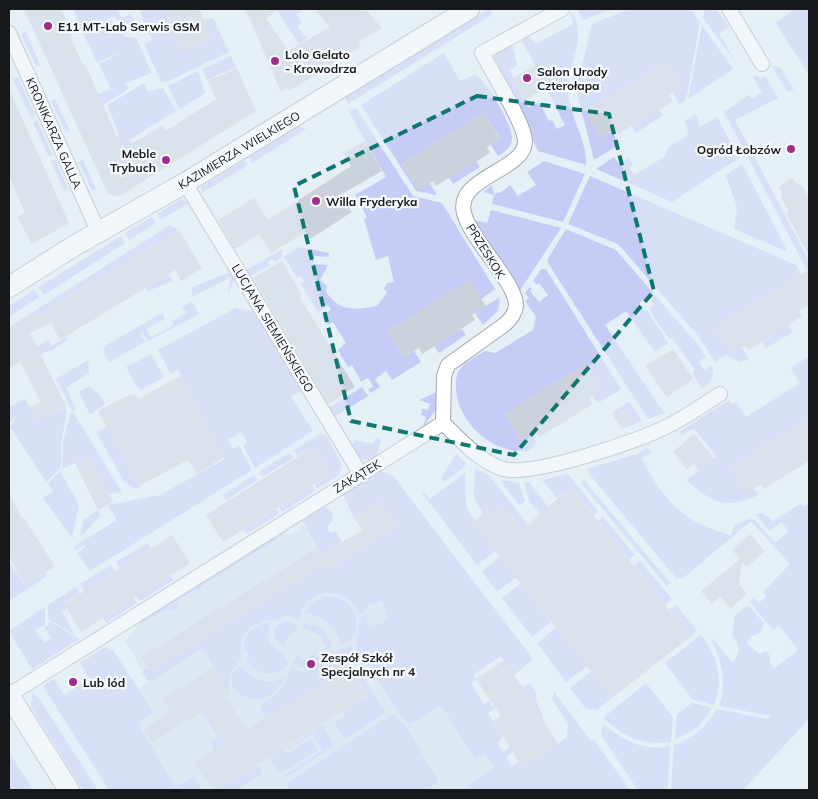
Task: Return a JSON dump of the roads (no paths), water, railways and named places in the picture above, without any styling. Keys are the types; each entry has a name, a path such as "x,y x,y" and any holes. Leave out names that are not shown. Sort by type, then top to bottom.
{"street":[{"name":"KAZIMIERZA WIELKIEGO","path":"9,288 74,246 185,183 469,9"},
{"name":"PRZESKOK","path":"443,423 446,368 457,356 509,321 515,308 514,298 468,224 464,213 464,200 478,183 519,155 525,144 521,128 482,53 562,9"},
{"path":"728,9 762,64"},
{"name":"KRONIKARZA GALLA","path":"9,33 99,233"},
{"name":"LUCJANA SIEMIEŃSKIEGO","path":"185,183 360,473"},
{"path":"443,423 475,453 488,462 505,469 522,470 574,458 648,435 670,426 720,394"},
{"name":"ZAKĄTEK","path":"9,695 360,473 443,423"},
{"path":"9,695 69,790"}],"place":[{"name":"E11 MT-Lab Serwis GSM","path":"48,26"},
{"name":"Lolo Gelato - Krowodrza","path":"275,61"},
{"name":"Salon Urody Czterołapa","path":"527,78"},
{"name":"Ogród Łobzów","path":"791,149"},
{"name":"Meble Trybuch","path":"166,160"},
{"name":"Willa Fryderyka","path":"316,201"},
{"name":"Zespół Szkół Specjalnych nr 4","path":"311,664"},
{"name":"Lub lód","path":"73,682"}]}
